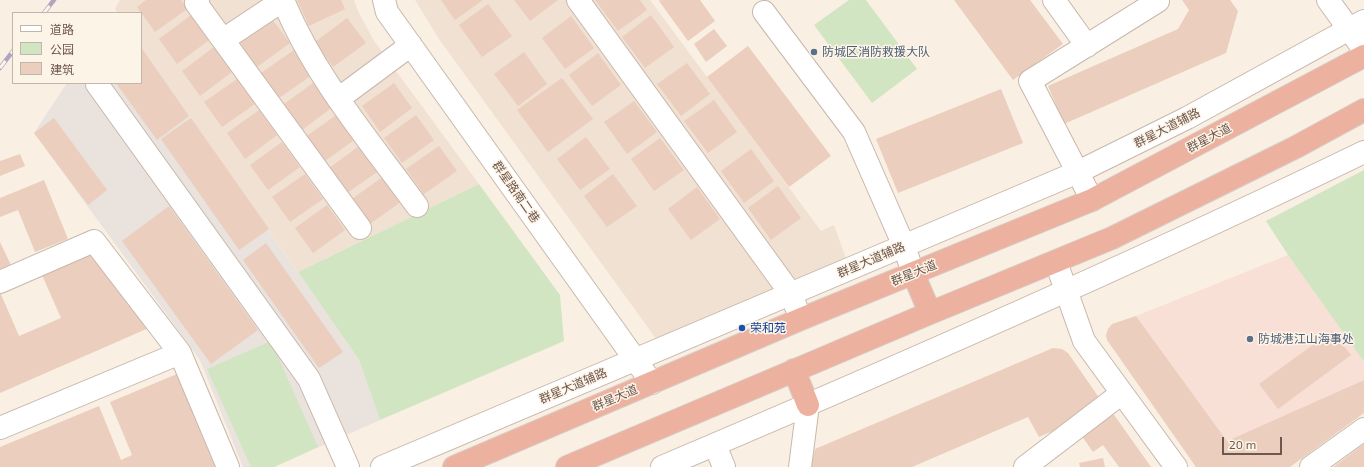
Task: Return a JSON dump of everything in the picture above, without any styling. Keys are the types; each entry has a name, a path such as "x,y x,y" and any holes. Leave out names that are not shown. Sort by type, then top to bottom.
{"highway":[{"name":"群星大道","path":"454,467 801,319 1092,200 1364,56"},
{"path":"567,467 794,370 1119,235 1296,147 1364,110"},
{"path":"913,273 930,313"},
{"path":"794,370 808,405"}],"street":[{"path":"198,0 196,3 360,228"},
{"path":"223,40 283,0 303,45 338,99 417,206"},
{"name":"群星路南二巷","path":"384,0 387,12 652,383"},
{"path":"578,0 791,294 801,319"},
{"path":"1054,0 1087,46"},
{"path":"1092,200 1030,81 1158,1 1157,0"},
{"path":"1328,0 1357,25 1364,50"},
{"path":"764,12 854,132 904,246 913,273"},
{"name":"群星大道辅路","path":"382,467 1078,172 1187,118 1357,25"},
{"path":"338,99 411,45"},
{"path":"97,84 309,380 348,467"},
{"path":"662,467 1066,292 1364,152"},
{"path":"0,282 94,241 180,353 228,467"},
{"path":"1056,262 1084,342 1176,467"},
{"path":"0,428 180,353"},
{"path":"1025,467 1122,393"},
{"path":"800,467 808,405"},
{"path":"1311,467 1364,429"},
{"path":"715,445 724,467"}],"shaded area":[{"path":"120,0 354,0 358,11 374,41 479,184 298,272 142,48 142,12 117,12 115,9"},
{"path":"415,0 650,0 821,231 834,225 846,259 657,340 439,39"},
{"path":"142,48 359,360 380,420 274,467 243,467 200,360 34,133 66,84 142,84"},
{"name":"防城港江山海事处","path":"1288,255 1364,362 1364,380 1227,441 1136,316"}],"green space":[{"path":"849,0 866,0 917,69 872,103 814,25"},
{"path":"1364,170 1364,362 1288,255 1266,221"},
{"path":"479,184 560,295 564,341 380,420 359,360 298,272"},
{"path":"271,341 318,447 274,467 251,467 207,369"}],"building":[{"path":"146,0 181,0 187,9 155,32 137,7"},
{"path":"297,0 341,0 345,9 309,26"},
{"path":"441,0 483,0 455,20"},
{"path":"514,0 558,0 530,21"},
{"path":"595,0 640,0 647,10 618,31"},
{"path":"700,0 715,21 688,41 659,1"},
{"path":"954,0 1030,0 1063,44 1013,80"},
{"path":"1182,0 1230,0 1238,11 1226,53 1064,124 1048,86 1178,29 1189,10"},
{"path":"488,4 512,36 482,57 459,25"},
{"path":"191,15 209,40 177,64 159,39"},
{"path":"651,15 674,47 645,68 622,37"},
{"path":"571,16 594,48 565,69 542,38"},
{"path":"271,18 290,43 257,67 239,41"},
{"path":"347,18 366,43 333,67 315,42"},
{"path":"714,29 727,46 706,62 694,44"},
{"path":"748,46 831,156 789,187 707,77"},
{"path":"214,47 232,72 200,96 182,71"},
{"path":"142,48 189,116 157,140 117,84 142,84"},
{"path":"294,50 312,75 279,98 261,73"},
{"path":"524,52 547,84 518,106 494,74"},
{"path":"598,53 621,85 592,106 569,75"},
{"path":"687,63 710,94 681,116 657,84"},
{"path":"562,78 593,119 548,152 517,110"},
{"path":"237,79 255,104 222,127 204,102"},
{"path":"316,81 334,106 302,130 284,104"},
{"path":"394,83 412,108 380,132 362,106"},
{"path":"1001,89 1023,143 898,193 876,139"},
{"path":"714,100 737,132 708,153 684,121"},
{"path":"634,101 657,132 627,154 604,122"},
{"path":"259,110 277,135 245,159 227,133"},
{"path":"339,113 357,138 325,161 307,136"},
{"path":"416,115 434,140 402,163 384,138"},
{"path":"54,118 107,190 88,205 34,133"},
{"path":"191,118 269,229 239,250 161,139"},
{"path":"586,137 610,169 580,190 557,159"},
{"path":"660,138 684,170 654,191 631,159"},
{"path":"282,142 300,167 268,190 250,165"},
{"path":"362,144 380,170 347,193 329,168"},
{"path":"439,146 457,171 424,194 406,169"},
{"path":"751,149 774,181 744,203 721,171"},
{"path":"20,154 25,166 0,176 0,161"},
{"path":"305,174 323,199 290,222 272,197"},
{"path":"613,174 637,206 607,227 584,196"},
{"path":"384,176 402,201 370,224 352,199"},
{"path":"44,180 68,239 35,252 18,210 0,217 0,198"},
{"path":"778,186 801,218 771,240 748,208"},
{"path":"697,187 720,219 691,240 668,209"},
{"path":"327,205 345,230 313,253 295,228"},
{"path":"169,206 258,330 211,364 122,241"},
{"path":"0,242 11,265 0,270"},
{"path":"266,243 343,352 319,368 243,260"},
{"path":"92,253 151,327 0,393 0,292 19,336 61,318 42,275"},
{"path":"1136,316 1227,441 1364,380 1364,413 1290,467 1196,467 1107,340 1106,335 1112,324"},
{"path":"1332,331 1351,355 1278,409 1259,384"},
{"path":"1053,348 1062,349 1068,353 1100,399 1060,428 1039,437 1028,417 912,467 811,467 815,449"},
{"path":"177,374 215,467 0,467 0,447 99,406 121,460 132,455 110,402"},
{"path":"1112,412 1151,467 1119,467 1103,445 1093,452 1081,435"},
{"path":"1364,444 1364,467 1333,467 1348,456"},
{"path":"1103,458 1105,467 1080,467 1079,463"}],"railway":[{"path":"45,12 54,0"},
{"path":"0,68 12,52"}],"place":[{"name":"防城区消防救援大队","path":"814,52"},
{"name":"荣和苑","path":"742,328"},
{"name":"防城港江山海事处","path":"1250,339"}]}
